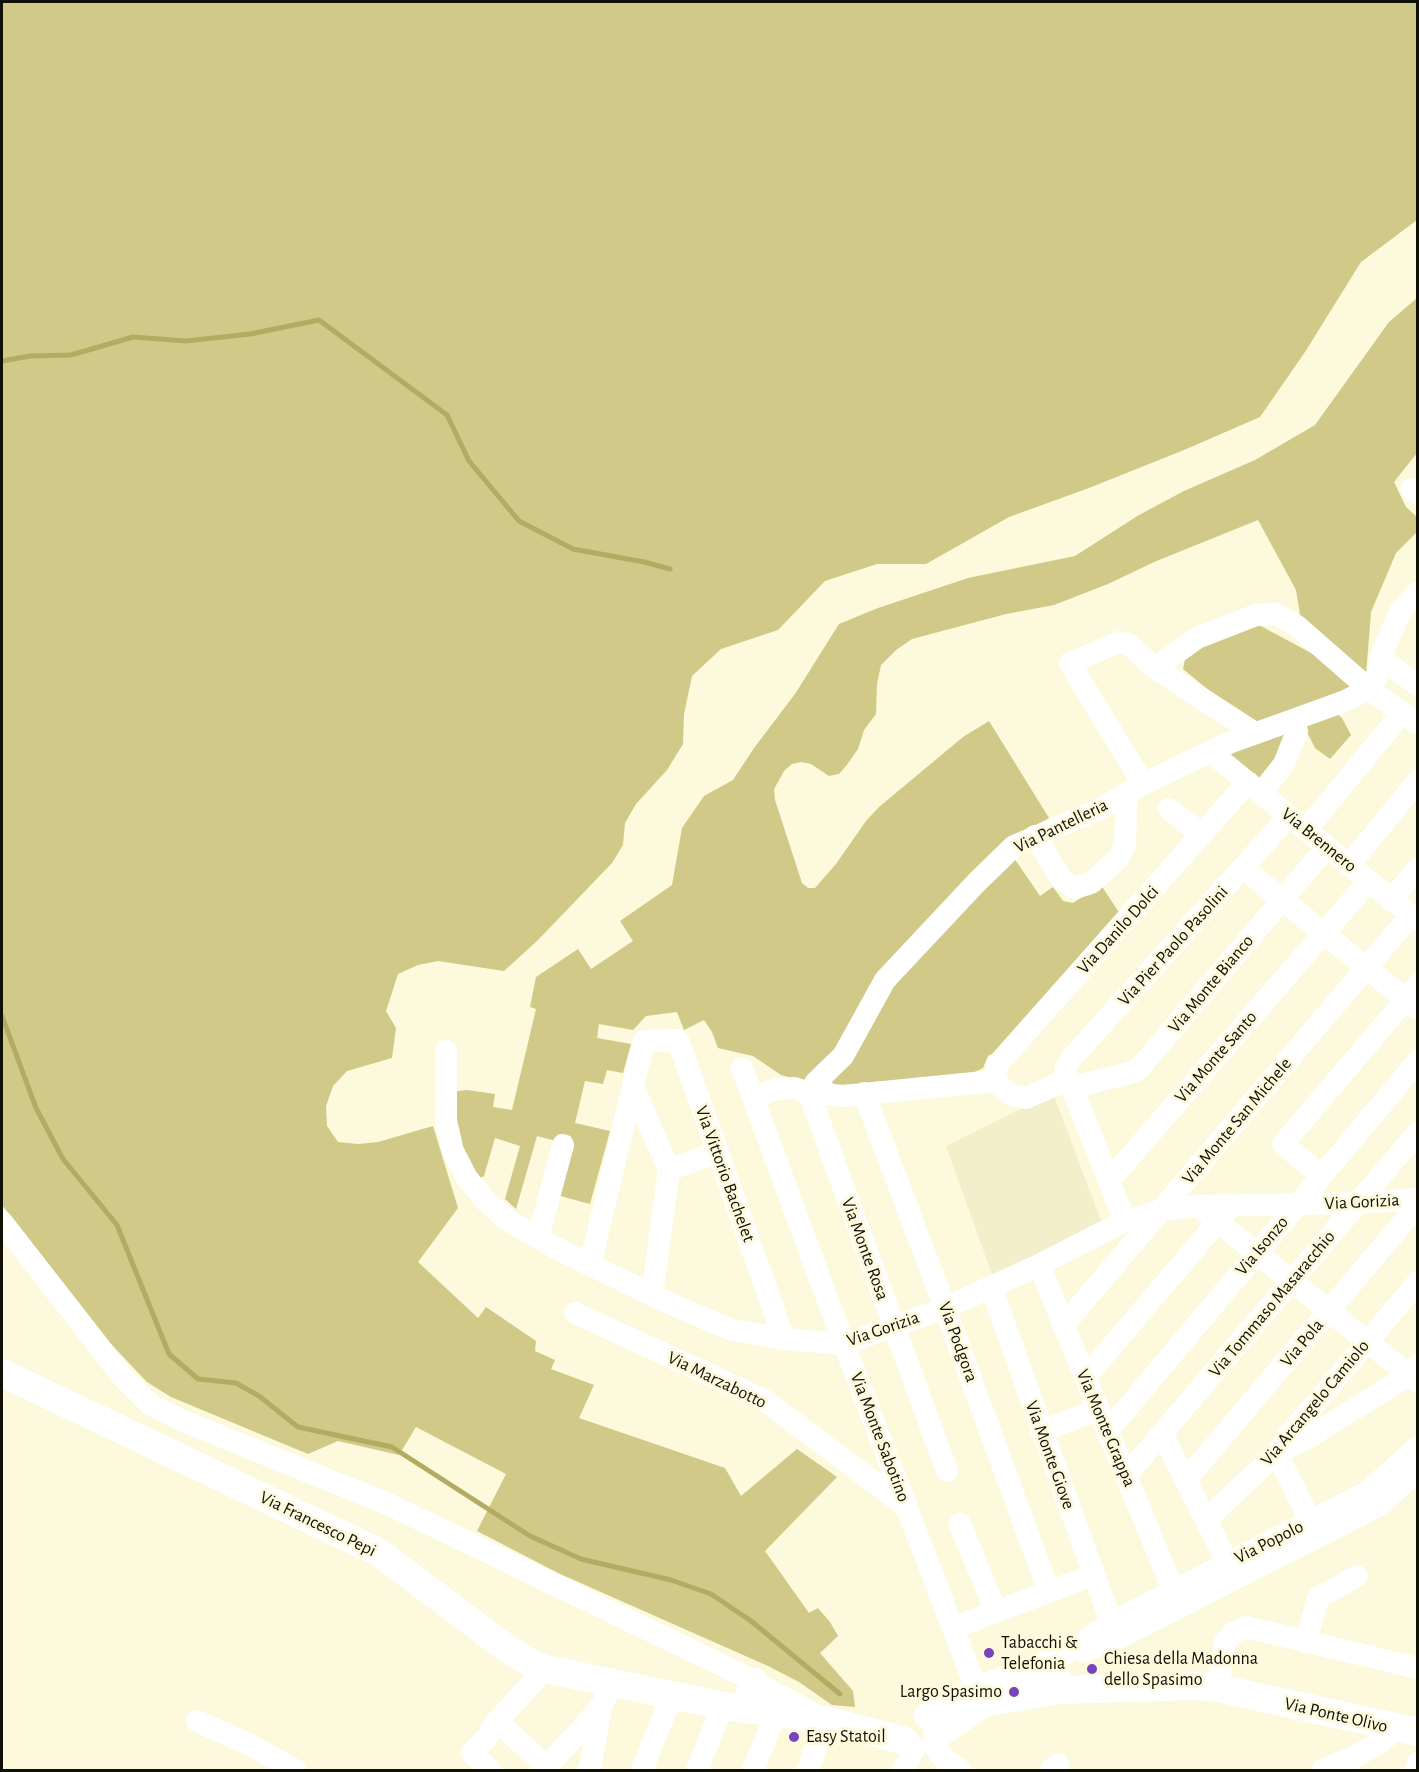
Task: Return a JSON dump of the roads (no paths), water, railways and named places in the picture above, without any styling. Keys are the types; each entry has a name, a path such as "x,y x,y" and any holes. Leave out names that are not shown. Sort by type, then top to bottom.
{"main road":[{"name":"Via Francesco Pepi","path":"2,1373 378,1552 525,1660 607,1695 672,1695 732,1707 825,1720 886,1722 920,1745"},
{"path":"920,1745 977,1688 1052,1663 1060,1690"},
{"path":"732,1707 754,1682"},
{"name":"Via Ponte Olivo","path":"977,1688 1060,1690 1198,1686 1218,1688 1407,1730"}],"street":[{"path":"1369,689 1377,676 1380,658 1401,610 1418,592"},
{"path":"1153,667 1197,638 1256,615 1276,614 1297,626 1369,689 1410,719 1306,830"},
{"path":"1035,836 1062,880 1075,888 1091,883 1119,858 1125,844 1135,788 1070,663 1119,642 1129,644 1153,667 1255,733"},
{"path":"1380,658 1418,685"},
{"name":"Via Pantelleria","path":"810,1093 816,1082 843,1056 885,980 1014,846 1102,808 1135,788 1229,743 1345,701 1369,689"},
{"name":"Via Danilo Dolci","path":"994,1080 997,1065 1202,835 1284,764 1297,731 1292,721"},
{"name":"Via Brennero","path":"1220,759 1414,918"},
{"path":"1349,865 1418,780"},
{"path":"1169,809 1202,835"},
{"name":"Via Pier Paolo Pasolini","path":"1071,1083 1065,1070 1070,1060 1289,816"},
{"name":"Via Monte Bianco","path":"994,1080 1012,1095 1026,1098 1071,1083 1137,1071 1327,847"},
{"path":"1243,868 1366,968 1414,998 1283,1144 1321,1175"},
{"path":"1391,900 1418,868"},
{"name":"Via Monte Santo","path":"1109,1180 1369,881"},
{"name":"Via Monte San Michele","path":"1064,1326 1366,968 1414,918"},
{"name":"Via Vittorio Bachelet","path":"633,1086 644,1041 678,1040 784,1340"},
{"name":"Via Gorizia","path":"446,1051 446,1121 453,1151 467,1178 485,1200 506,1219 590,1265 729,1329 784,1340 844,1344 945,1308 1039,1265 1125,1221 1162,1210 1198,1206 1224,1214 1297,1204 1418,1199"},
{"name":"Via Isonzo","path":"1107,1432 1418,1061"},
{"name":"Via Monte Sabotino","path":"742,1068 844,1344 977,1688"},
{"path":"753,1097 777,1089 794,1088 810,1093 843,1096 994,1080"},
{"path":"1071,1083 1125,1221"},
{"path":"633,1086 669,1170 652,1295"},
{"path":"590,1265 633,1086"},
{"name":"Via Monte Rosa","path":"810,1093 947,1471"},
{"name":"Via Podgora","path":"864,1093 1049,1592"},
{"name":"Via Tommaso Masaracchio","path":"1126,1476 1418,1132"},
{"path":"538,1238 563,1145"},
{"path":"669,1170 718,1152"},
{"name":"Via Pola","path":"1186,1479 1418,1205"},
{"path":"1085,1378 1224,1214 1256,1253 1367,1342 1415,1374 1301,1442 1277,1453 1314,1529"},
{"path":"2,1222 122,1376 151,1405 183,1421 388,1504 754,1682 825,1720 812,1764"},
{"name":"Via Monte Grappa","path":"1039,1265 1174,1592"},
{"name":"Via Arcangelo Camiolo","path":"1206,1520 1277,1453 1288,1436 1418,1282"},
{"name":"Via Monte Giove","path":"991,1287 1114,1631"},
{"name":"Via Marzabotto","path":"575,1313 764,1400 907,1507"},
{"path":"1041,1431 1098,1410"},
{"path":"1162,1434 1228,1563"},
{"name":"Via Popolo","path":"1114,1631 1314,1529 1367,1491 1418,1447"},
{"name":"Via Popolo","path":"1114,1631 1174,1592 1228,1563 1378,1506 1418,1471"},
{"path":"960,1524 996,1612"},
{"path":"953,1628 1093,1575"},
{"path":"1306,1642 1318,1598 1357,1576"},
{"path":"1218,1688 1226,1642 1233,1633 1245,1627 1416,1665"},
{"path":"1052,1663 1114,1631"},
{"path":"490,1770 472,1754 489,1735 495,1724 545,1669"},
{"path":"495,1724 546,1769 607,1695"},
{"path":"588,1770 607,1695"},
{"path":"642,1770 672,1695"},
{"path":"697,1770 732,1707"},
{"path":"753,1770 776,1713"},
{"path":"197,1721 252,1746 295,1770"},
{"path":"1323,1770 1407,1730"},
{"path":"920,1745 941,1756 960,1770"},
{"path":"1416,1770 1418,1763"}],"waterway":[{"path":"2,361 30,356 71,355 133,337 186,341 250,334 319,320 447,415 469,461 519,521 573,549 670,569"},
{"path":"2,1016 36,1108 63,1159 117,1225 169,1354 198,1379 236,1383 259,1396 298,1427 392,1447 530,1536 581,1559 671,1580 711,1594 751,1621 840,1694"}],"place":[{"name":"Tabacchi & Telefonia","path":"989,1653"},
{"name":"Chiesa della Madonna dello Spasimo","path":"1092,1669"},
{"name":"Largo Spasimo","path":"1014,1692"},
{"name":"Easy Statoil","path":"794,1737"}]}
